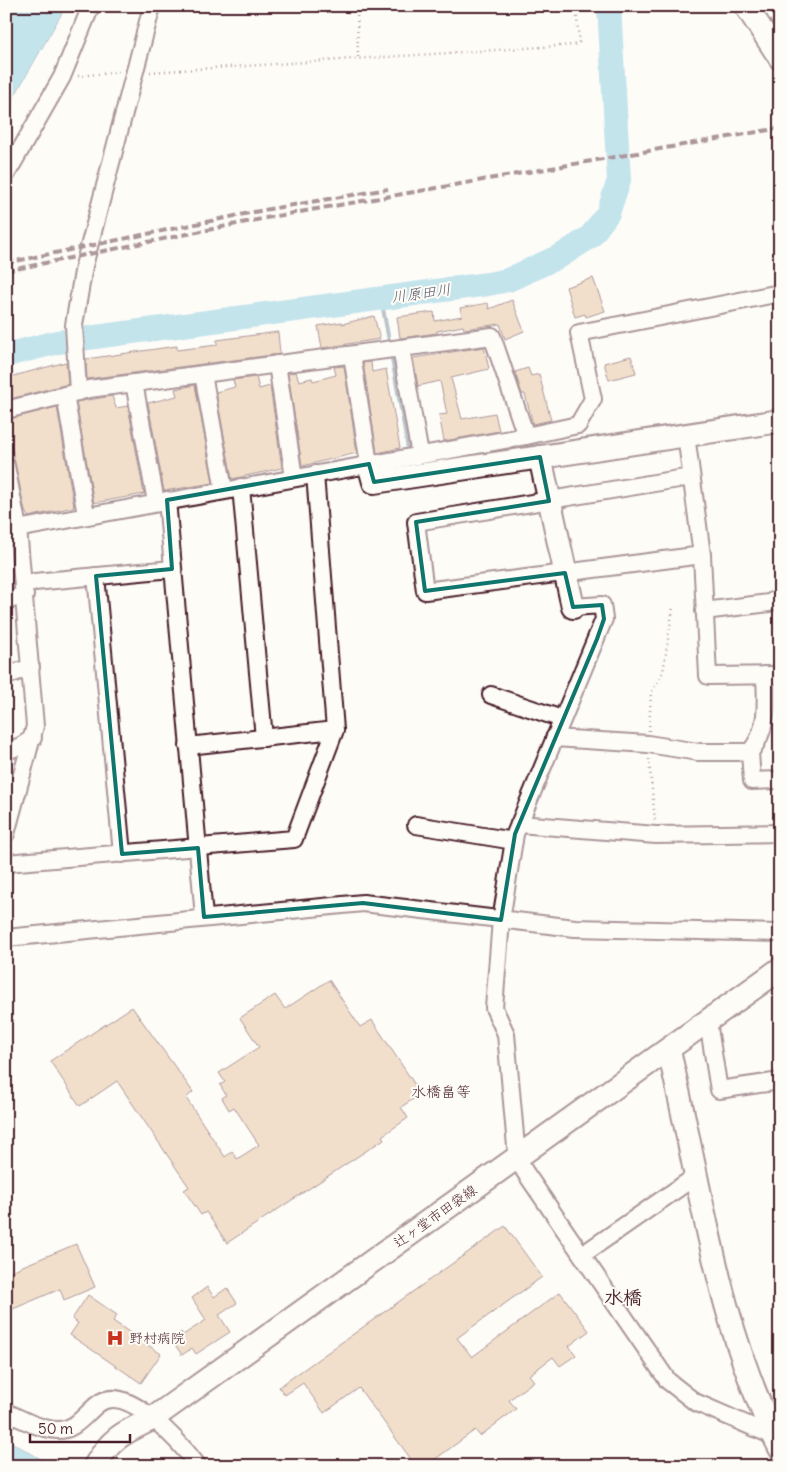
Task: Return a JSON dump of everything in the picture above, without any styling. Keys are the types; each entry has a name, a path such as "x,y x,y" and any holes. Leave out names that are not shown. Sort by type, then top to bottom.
{"street":[{"path":"6,175 62,77 92,6"},
{"path":"86,515 72,394 74,325 84,266 152,6"},
{"path":"746,6 780,58"},
{"path":"12,529 578,425 594,398 579,333 780,293"},
{"path":"6,410 72,394 134,383 492,336 526,436"},
{"path":"401,348 420,455"},
{"path":"352,355 369,464 374,482 686,435 779,426"},
{"path":"277,364 294,478"},
{"path":"203,374 224,490"},
{"path":"134,383 162,501 172,569 204,917"},
{"path":"686,435 702,556 708,676 772,675 767,714 758,742 750,752 752,781 780,780"},
{"path":"540,457 573,608 602,605 604,619 519,824 514,841 501,920 494,1008 506,1034 517,1158 524,1172 668,1381 694,1402 778,1441"},
{"path":"6,466 12,529 25,589 35,726 6,834"},
{"path":"6,863 294,839 335,730 315,474"},
{"path":"691,477 416,522 425,591 702,556"},
{"path":"241,487 264,738"},
{"path":"6,601 25,589 96,576 172,569"},
{"path":"96,576 122,854"},
{"path":"704,611 769,603 780,597"},
{"path":"6,676 31,667"},
{"path":"491,695 562,719"},
{"path":"188,746 335,730"},
{"path":"6,751 21,746 33,738"},
{"path":"554,738 648,744 698,752 750,752"},
{"path":"519,824 656,835 780,833"},
{"path":"416,825 514,841"},
{"path":"6,938 204,917 363,903 576,928 780,933"},
{"name":"辻ヶ堂市田袋線","path":"98,1461 109,1444 122,1434 152,1419 669,1051 780,969"},
{"path":"708,1022 719,1090 780,1081"},
{"path":"669,1051 724,1298 741,1353 778,1441"},
{"path":"582,1255 696,1176"},
{"path":"6,1412 33,1425 58,1430 76,1425 99,1402 115,1398 128,1402 176,1438 198,1466"}],"path":[{"path":"357,6 358,58"},
{"path":"62,77 136,71 574,46 579,42 580,36 576,6"},
{"path":"656,835 648,744 651,693 662,672 673,607"}],"highlighted area":[{"path":"540,457 549,501 416,522 425,591 565,573 573,607 602,605 604,619 597,639 515,834 501,920 363,903 204,917 198,848 122,854 96,576 172,569 167,500 369,464 374,482"}],"water":[{"path":"6,6 66,6 6,111"},
{"path":"6,1439 53,1466 6,1466"}],"building":[{"path":"593,278 605,311 586,317 585,314 575,317 566,287"},
{"path":"512,300 524,331 505,339 500,324 464,329 463,326 437,331 437,333 400,338 397,317 434,312 435,321 462,316 460,308 488,303 489,309"},
{"path":"374,316 380,339 322,348 318,326 342,322 342,324"},
{"path":"278,332 280,354 87,379 86,359 177,346 177,350 217,345 217,340"},
{"path":"484,347 489,369 451,378 462,419 495,413 499,431 444,441 439,415 447,414 440,381 418,386 413,358"},
{"path":"631,356 636,373 609,380 604,363"},
{"path":"66,362 68,384 6,400 6,378"},
{"path":"371,362 372,372 386,369 400,448 377,453 363,363"},
{"path":"344,366 357,453 302,466 288,373 296,372 299,381 312,378 313,381 336,375 334,367"},
{"path":"528,368 531,376 539,374 551,420 533,424 525,394 522,394 515,372"},
{"path":"256,377 259,389 270,386 282,468 232,479 216,392 235,387 233,380"},
{"path":"195,385 213,483 164,491 148,403 177,396 175,389"},
{"path":"112,396 116,408 128,406 144,494 94,503 76,402"},
{"path":"57,407 74,507 28,517 25,511 6,420"},
{"path":"329,980 360,1027 372,1020 421,1094 401,1107 408,1118 382,1136 384,1139 227,1243 206,1212 201,1215 184,1190 189,1187 117,1081 80,1106 50,1061 132,1007 193,1092 186,1098 225,1157 232,1151 237,1159 259,1145 234,1107 229,1110 222,1098 226,1095 220,1085 225,1082 219,1073 259,1047 240,1018 275,995 285,1009"},
{"path":"505,1226 542,1277 457,1338 472,1357 560,1292 589,1331 569,1346 576,1355 560,1366 553,1357 529,1375 534,1381 509,1400 516,1409 480,1436 475,1430 426,1466 416,1466 359,1388 324,1413 303,1383 285,1395 279,1387"},
{"path":"76,1244 95,1287 64,1300 60,1289 6,1312 6,1273"},
{"path":"207,1287 214,1297 227,1288 237,1303 219,1315 230,1332 196,1354 192,1348 182,1355 171,1339 181,1332 183,1335 206,1320 192,1298"},
{"path":"88,1295 117,1315 113,1321 161,1354 141,1383 70,1335 78,1323 72,1319"}],"waterway":[{"name":"川原田川","path":"6,355 58,342 488,284 508,280 562,255 590,237 608,213 619,180 609,6"},
{"path":"381,298 390,346"},
{"path":"391,353 409,454"}],"railway":[{"path":"6,271 271,217 780,128"},
{"path":"6,263 264,210 388,189"}],"place":[{"name":"野村病院","path":"115,1338"}],"district":[{"name":"水橋畠等","path":"441,1091"},
{"name":"水橋","path":"623,1297"}]}
